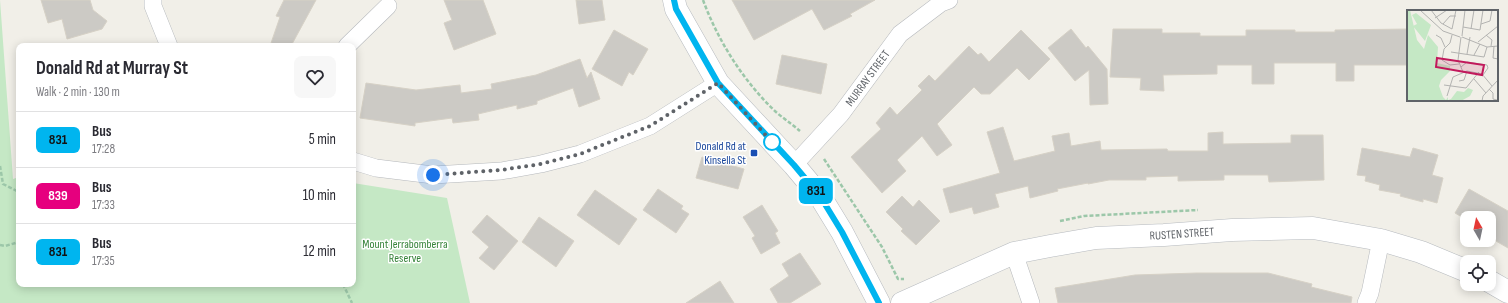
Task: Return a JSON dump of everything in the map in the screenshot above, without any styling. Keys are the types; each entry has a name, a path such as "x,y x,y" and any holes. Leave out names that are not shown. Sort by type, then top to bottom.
{"street":[{"path":"153,0 153,6 168,43"},
{"path":"674,0 676,9 718,83 794,165 820,196 839,226 879,303"},
{"name":"MURRAY STREET","path":"794,165 841,114 900,34 941,3 949,0"},
{"path":"350,43 388,6"},
{"path":"356,163 376,168 433,175 501,170 541,164 580,154 650,126 718,83"},
{"name":"RUSTEN STREET","path":"902,303 1014,253 1096,238 1232,230 1313,228 1381,240 1421,252 1460,268"},
{"path":"1366,303 1370,293 1381,240"},
{"path":"1014,253 1031,303"},
{"path":"1496,285 1508,292"}],"path":[{"path":"703,0 708,14 731,56 753,86 776,112 799,130 826,161 882,247 898,279 908,279"},
{"path":"0,166 3,184 16,190"},
{"path":"1055,222 1084,216 1204,210"},
{"path":"0,245 5,246 16,243"},
{"path":"344,287 352,303"}],"green space":[{"name":"Mount Jerrabomberra Reserve","path":"0,0 13,179 16,178 16,287 356,287 356,183 447,198 470,303 0,303"}],"building":[{"path":"41,0 90,0 93,10 107,21 102,29 67,39 62,19 48,23"},
{"path":"284,0 316,0 293,43 271,43 280,17 276,16"},
{"path":"444,0 483,0 496,34 454,50 444,23 452,20"},
{"path":"576,0 602,0 605,20 579,24"},
{"path":"732,0 875,0 850,14 852,16 824,30 812,9 754,40"},
{"path":"1071,29 1086,48 1088,46 1107,69 1108,104 1090,105 1089,70 1075,81 1048,48"},
{"path":"1113,29 1162,29 1162,33 1200,33 1200,36 1246,36 1246,30 1335,32 1335,30 1407,29 1407,65 1354,65 1354,81 1336,81 1336,63 1274,63 1274,84 1252,84 1252,65 1217,65 1217,74 1163,75 1164,91 1140,90 1141,78 1110,77"},
{"path":"614,30 648,49 633,75 629,72 622,86 592,69"},
{"path":"1021,30 1050,59 1029,80 1017,68 990,94 981,94 974,87 937,124 952,145 937,156 922,136 897,160 906,171 882,193 851,157 881,129 876,123 890,107 897,115 922,90 918,86 929,75 935,81 969,46 978,55 981,53 989,62"},
{"path":"782,55 827,64 821,94 776,84"},
{"path":"580,59 587,78 591,72 600,99 579,107 573,88 537,101 537,104 517,109 517,105 478,114 479,120 453,123 452,118 415,123 415,126 360,118 366,83 416,90 460,85 461,93 492,89 491,84 536,75"},
{"path":"1003,127 1014,161 1055,151 1052,136 1069,133 1071,146 1100,141 1101,150 1167,149 1168,151 1208,151 1208,133 1223,132 1223,144 1291,143 1291,135 1323,135 1324,180 1269,182 1268,175 1224,175 1224,180 1178,181 1178,176 1146,177 1146,180 1109,180 1088,183 1057,189 1058,191 1030,198 1028,186 995,194 999,207 974,214 972,207 950,213 943,189 1000,173 987,132"},
{"path":"1362,148 1410,157 1413,148 1438,155 1432,175 1443,178 1437,203 1423,199 1423,202 1400,196 1401,194 1379,190 1380,185 1365,181 1366,176 1357,175"},
{"path":"702,157 744,169 738,189 696,178"},
{"path":"658,189 683,206 681,209 689,214 676,233 643,210"},
{"path":"1469,189 1508,211 1508,248 1496,241 1496,211 1460,211 1460,216 1455,213"},
{"path":"595,190 637,219 619,245 577,215"},
{"path":"902,196 913,207 919,200 940,221 916,245 901,231 903,229 886,212"},
{"path":"762,205 778,231 775,233 780,243 761,254 752,238 755,236 743,217"},
{"path":"487,215 518,241 494,270 479,258 489,247 472,232"},
{"path":"539,217 574,241 556,267 522,242"},
{"path":"800,253 821,284 790,303 778,303 770,289 789,276 782,264"},
{"path":"1268,273 1312,284 1311,287 1352,297 1351,303 1058,303 1055,288 1135,275"},
{"path":"720,281 734,303 686,303"}],"bus line":[{"name":"831","path":"674,0 676,9 718,83 794,165 820,196 842,232 879,303"}],"place":[{"name":"Donald Rd at Kinsella St","path":"754,153"}],"route":[{"path":"433,175 501,170 541,164 580,154 650,126 718,83 772,142"}]}
